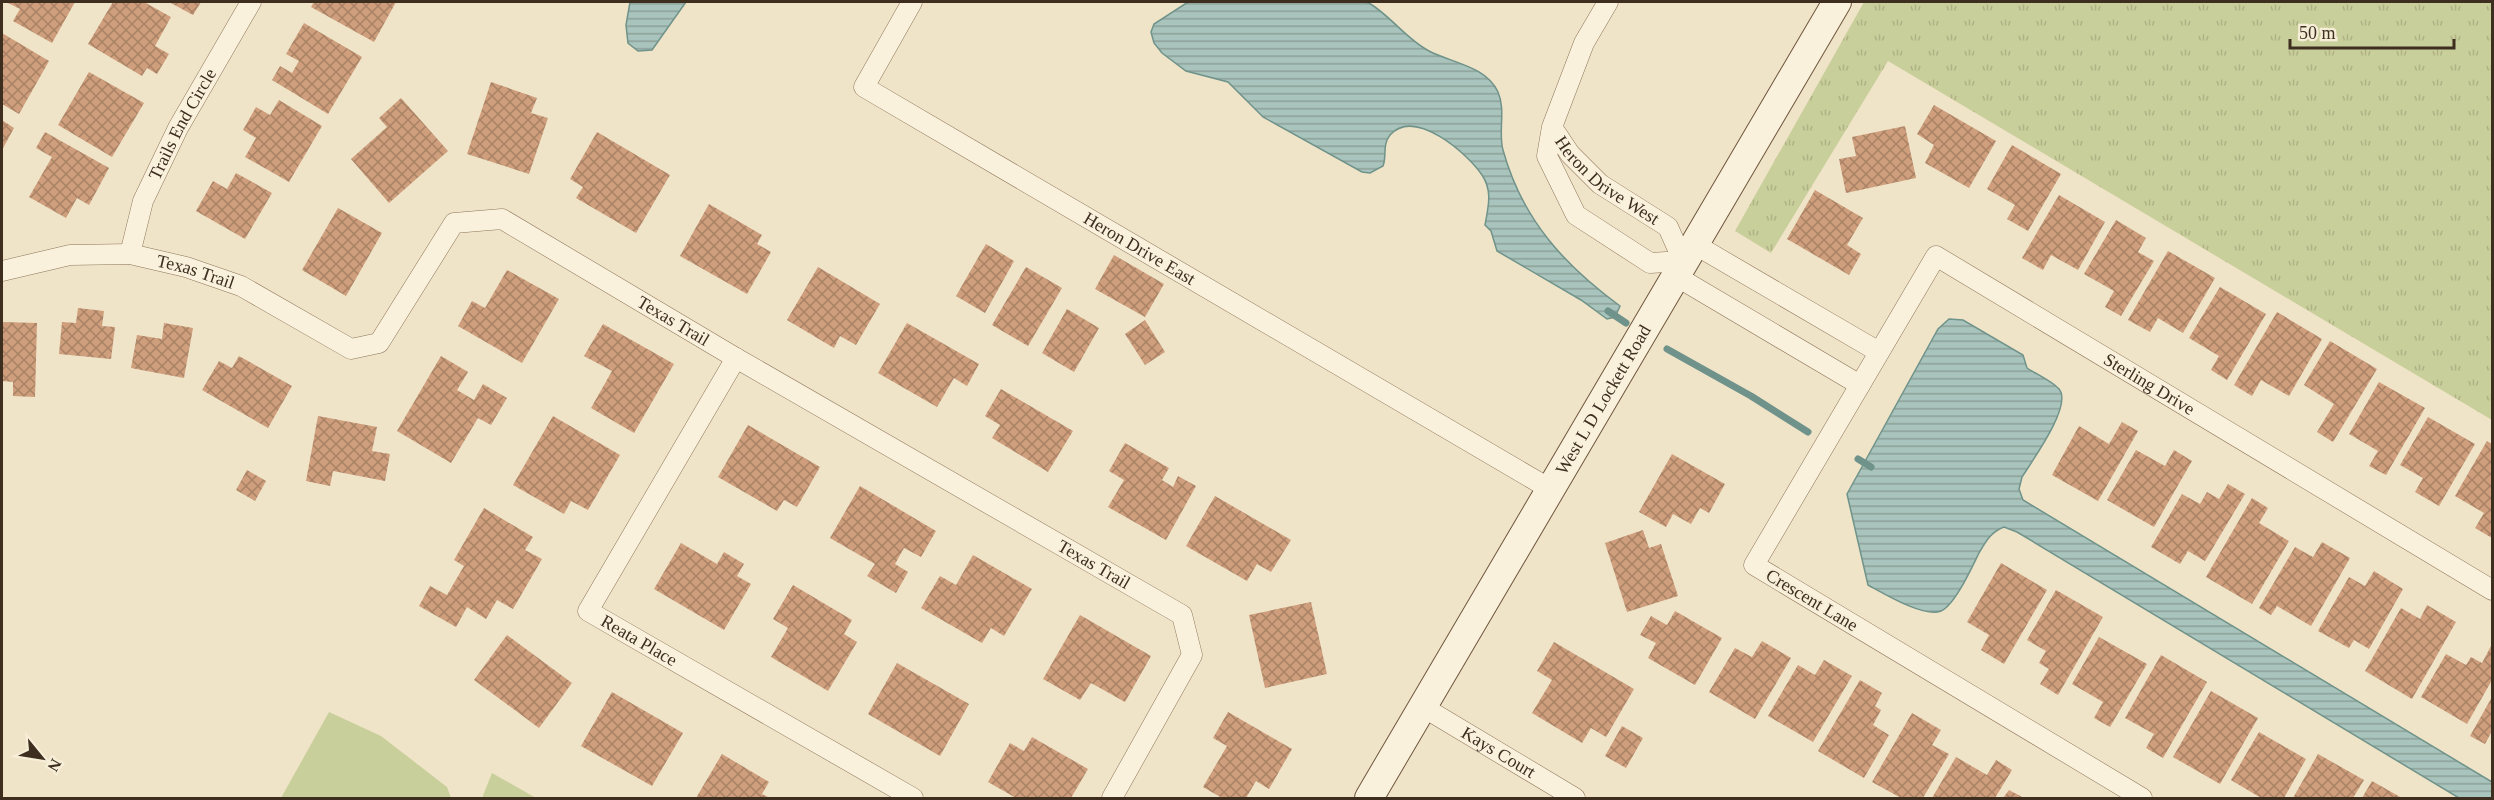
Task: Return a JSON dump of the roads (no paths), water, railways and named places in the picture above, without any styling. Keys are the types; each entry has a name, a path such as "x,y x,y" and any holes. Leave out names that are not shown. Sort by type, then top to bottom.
{"main road":[{"name":"West L D Lockett Road","path":"1369,798 1837,2"}],"street":[{"name":"Trails End Circle","path":"130,254 143,201 178,129 251,2"},
{"name":"Heron Drive East","path":"912,2 864,87 1550,489"},
{"name":"Heron Drive West","path":"1552,128 1570,154 1600,184 1668,227 1684,260 1650,263 1576,215 1547,156 1552,128 1584,43 1608,2"},
{"name":"Texas Trail","path":"2,271 70,255 130,254 186,267 241,286 351,350 380,343 454,223 502,219 736,358 1182,615 1192,655 1112,798"},
{"name":"Sterling Drive","path":"1860,385 1936,256 2493,590"},
{"path":"1684,260 1879,352"},
{"path":"1684,260 1860,385"},
{"name":"Reata Place","path":"736,358 588,611 913,798"},
{"name":"Crescent Lane","path":"1860,385 1754,565 2142,798"},
{"name":"Kays Court","path":"1423,707 1575,798"}],"water":[{"path":"630,2 686,2 652,50 638,51 628,43 626,25"},
{"path":"1188,2 1369,3 1421,46 1468,66 1485,76 1498,92 1502,114 1503,150 1521,198 1563,257 1620,306 1615,317 1607,319 1581,300 1497,251 1491,231 1485,225 1489,200 1488,187 1482,175 1465,156 1440,137 1413,126 1401,128 1388,139 1383,166 1370,173 1362,172 1263,117 1228,82 1186,71 1162,53 1154,43 1151,32 1154,24"},
{"path":"1949,319 1963,320 2023,355 2027,368 2059,389 2062,397 2056,420 2022,477 2019,489 2023,500 2492,782 2492,798 2459,798 2017,532 2004,527 1992,534 1957,594 1941,611 1914,608 1868,585 1847,494 1938,329"}],"waterway":[{"path":"1608,311 1626,323"},
{"path":"1667,349 1751,396 1808,432"},
{"path":"1858,459 1871,467"}]}
